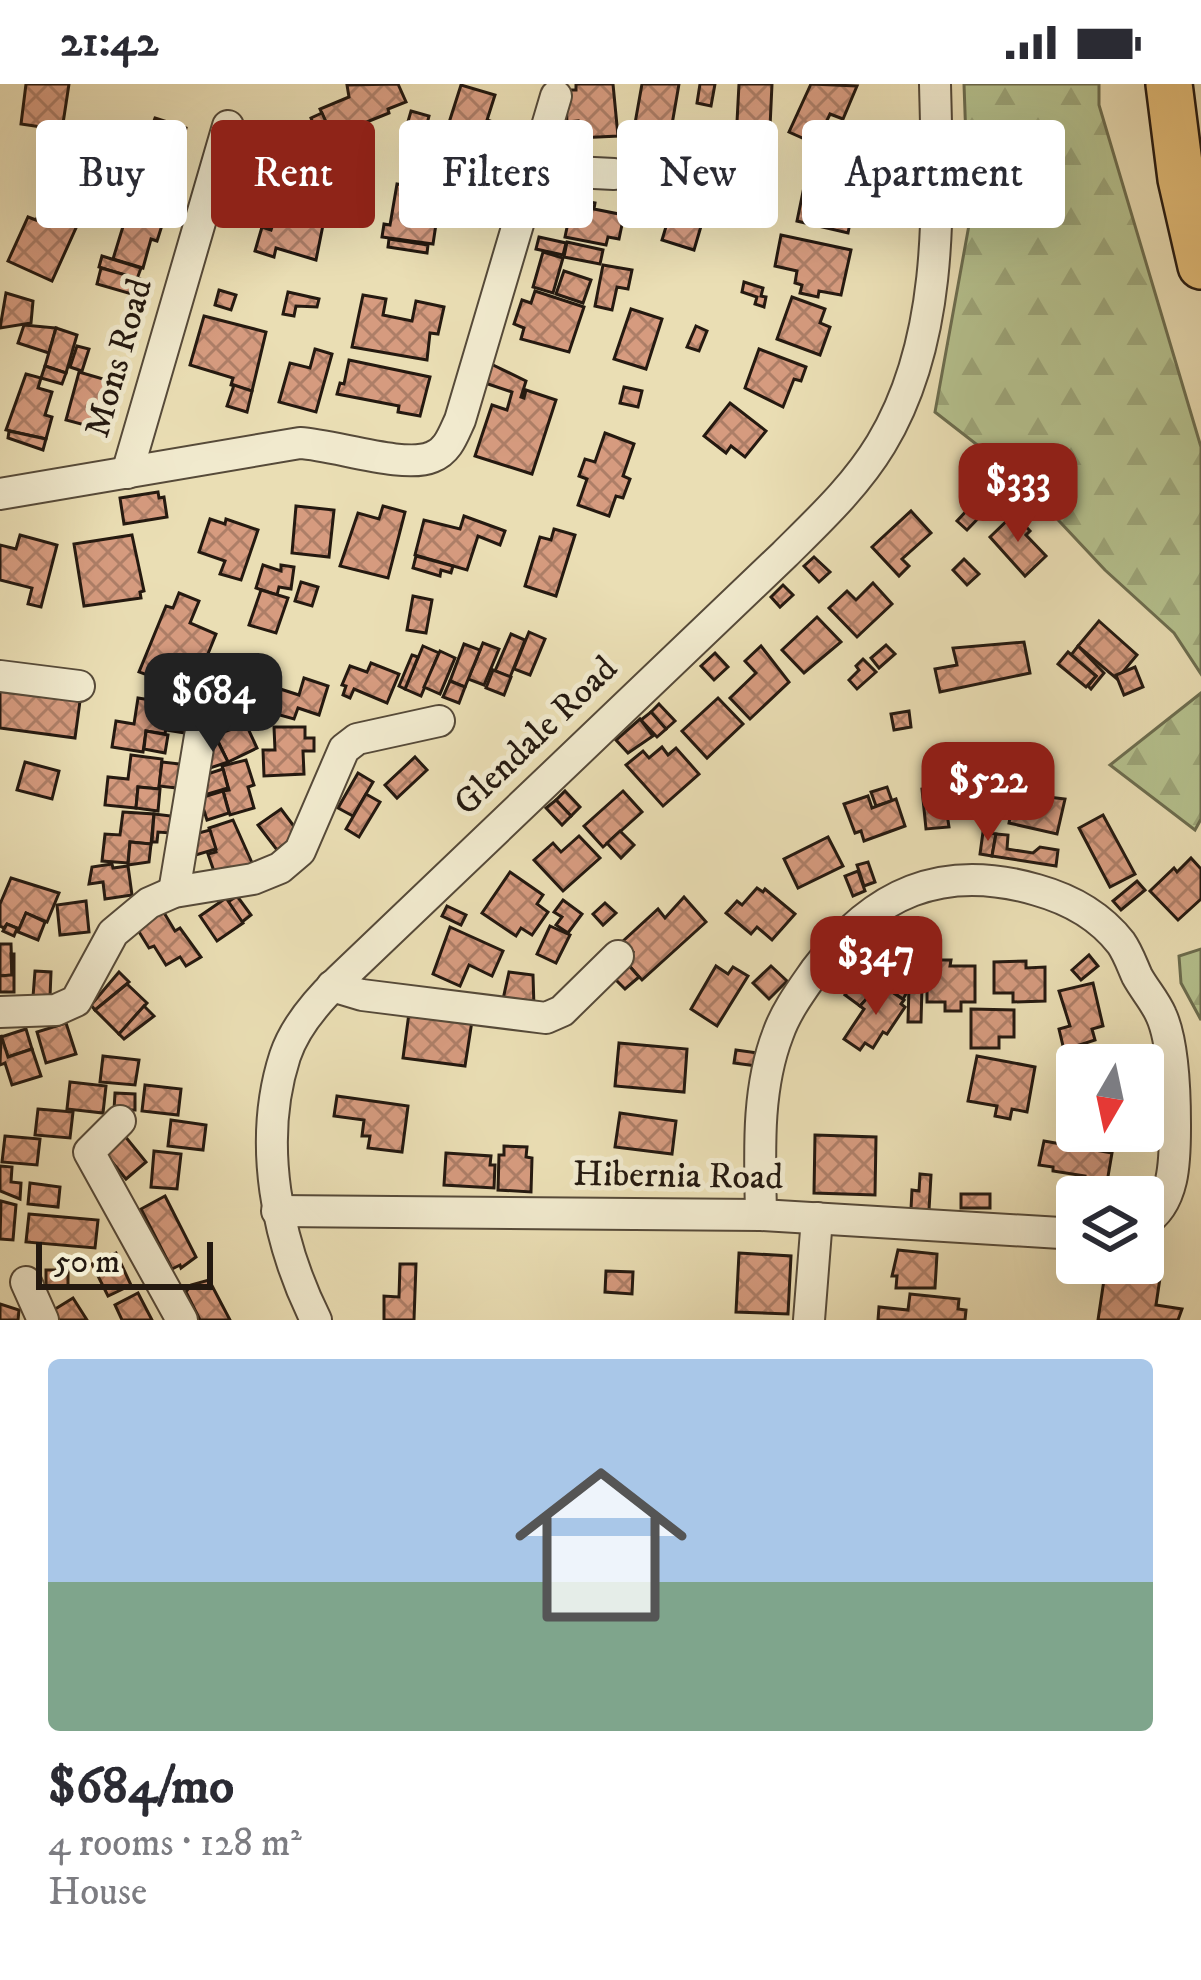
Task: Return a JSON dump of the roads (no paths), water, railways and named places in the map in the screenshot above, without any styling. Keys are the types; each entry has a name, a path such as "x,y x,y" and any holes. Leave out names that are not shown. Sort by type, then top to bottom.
{"highway":[{"path":"1169,84 1181,179 1201,266"}],"street":[{"name":"Glendale Road","path":"316,1320 287,1254 277,1211 274,1166 285,1056 303,1020 332,986 799,541 843,496 881,445 907,392 926,328 934,270 935,84"},
{"path":"549,120 556,96"},
{"path":"593,173 614,174"},
{"name":"Mons Road","path":"127,473 211,184"},
{"name":"Mons Road","path":"0,494 300,443 332,445 389,459 414,461 435,456 450,443 460,420 517,228"},
{"path":"0,676 79,686"},
{"path":"0,1012 68,1007 83,993 104,946 123,922 174,892 253,879 280,868 300,851 344,749 357,739 439,722"},
{"path":"174,892 200,736"},
{"path":"761,1215 760,1140 766,1079 778,1034 797,997 831,950 871,910 912,888 963,879 1014,883 1057,896 1093,915 1121,944 1163,1018 1175,1099 1175,1160 1164,1200"},
{"path":"332,986 377,998 546,1018 562,1010 618,956"},
{"path":"121,1120 89,1152 182,1320"},
{"name":"Hibernia Road","path":"277,1211 761,1215 1056,1233"},
{"path":"808,1320 817,1217"},
{"path":"26,1282 44,1320"}]}
